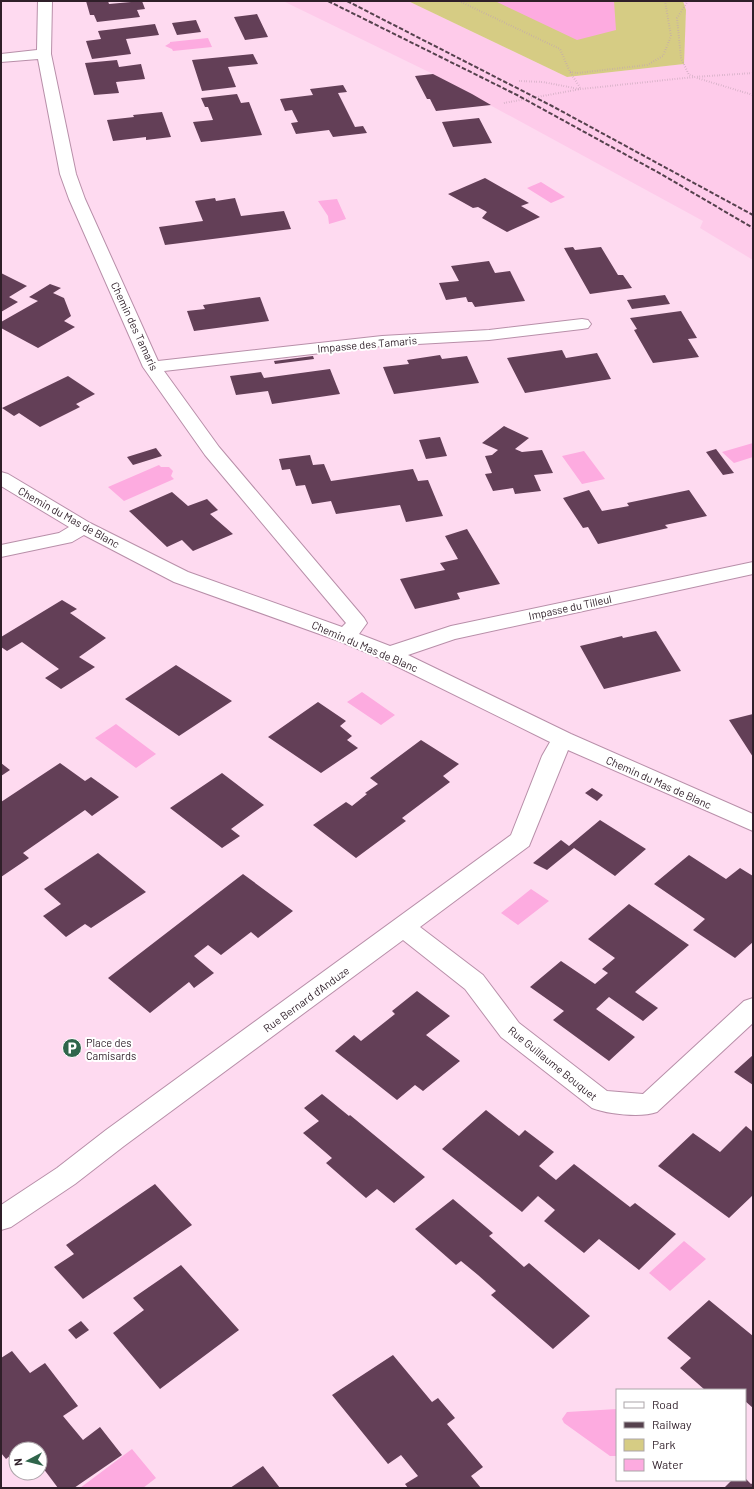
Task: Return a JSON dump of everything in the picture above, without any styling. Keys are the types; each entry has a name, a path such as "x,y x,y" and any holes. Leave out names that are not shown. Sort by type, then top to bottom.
{"street":[{"name":"Chemin des Tamaris","path":"45,1 44,54 70,181 76,200 152,367 212,451 357,623 346,636"},
{"path":"1,58 44,54"},
{"name":"Impasse des Tamaris","path":"152,367 382,341 489,335 582,324"},
{"name":"Chemin du Mas de Blanc","path":"1,478 84,527 181,577 346,636 389,654 563,739 752,822"},
{"path":"1,551 65,538 84,527"},
{"name":"Impasse du Tilleul","path":"389,654 451,633 753,568"},
{"name":"Rue Bernard d'Anduze","path":"1,1219 66,1176 114,1138 166,1102 521,840 553,756 563,739"},
{"name":"Rue Guillaume Bouquet","path":"403,927 474,982 510,1030 601,1101 648,1105 753,1008"}],"path":[{"path":"459,1 560,48 570,72 581,90"},
{"path":"570,72 647,65 663,56 671,36 665,1"},
{"path":"688,1 676,18 681,58 689,75 753,95"},
{"path":"504,103 581,90 694,77 753,73"},
{"path":"519,81 543,82 581,90"}],"shaded area":[{"path":"283,1 408,1 567,77 683,64 686,10 683,1 753,1 753,260 700,228 703,221 433,74"}],"green space":[{"path":"408,1 683,1 686,10 684,64 567,77"}],"water":[{"path":"495,1 614,1 616,30 577,40"},
{"path":"208,38 212,47 173,51 165,46 170,42"},
{"path":"541,182 565,197 551,203 527,188"},
{"path":"337,199 346,219 329,224 328,216 318,201"},
{"path":"753,443 753,457 734,463 722,452"},
{"path":"584,451 605,479 582,484 562,456"},
{"path":"159,465 161,467 169,467 173,471 171,476 174,479 124,501 108,487"},
{"path":"362,692 395,715 381,725 347,702"},
{"path":"116,724 156,754 136,768 95,738"},
{"path":"531,889 549,901 518,925 501,913"},
{"path":"684,1241 706,1259 670,1291 649,1273"},
{"path":"616,1409 616,1456 610,1456 564,1423 562,1419 567,1412"},
{"path":"132,1449 156,1478 143,1488 80,1488"}],"building":[{"path":"86,1 108,1 109,4 142,1 145,9 137,10 140,17 97,22 94,15 90,15"},
{"path":"257,14 268,37 245,40 234,17"},
{"path":"196,20 201,32 177,35 172,23"},
{"path":"155,24 159,35 126,39 131,54 92,59 86,41 101,39 98,31"},
{"path":"253,54 258,64 228,67 236,87 202,91 192,60"},
{"path":"117,60 119,67 141,64 145,79 116,82 119,93 94,95 85,63"},
{"path":"433,74 491,105 436,111 430,99 427,99 415,76"},
{"path":"343,85 347,92 338,93 355,127 363,126 367,133 333,137 329,130 296,134 291,123 298,122 292,110 285,111 280,99 313,95 310,89"},
{"path":"237,94 241,103 249,102 262,135 201,142 193,122 213,120 208,107 205,107 201,98"},
{"path":"162,112 171,137 146,140 146,137 113,141 107,120 134,117 133,115"},
{"path":"479,118 492,143 453,147 442,122"},
{"path":"485,178 529,203 521,206 540,217 507,232 482,218 487,212 478,207 473,208 448,194"},
{"path":"215,198 216,201 235,198 241,216 284,211 291,229 165,245 159,227 203,221 195,201"},
{"path":"573,247 575,250 601,247 618,275 623,275 632,288 590,294 564,248"},
{"path":"489,261 495,273 510,271 525,301 475,307 472,302 468,302 466,297 446,300 439,283 459,281 451,266"},
{"path":"1,273 27,286 9,297 18,302 1,312"},
{"path":"50,284 61,288 53,293 64,298 71,316 64,321 75,327 38,348 1,328 1,322 38,301 29,297"},
{"path":"665,295 670,304 632,309 627,300"},
{"path":"260,297 269,321 194,331 187,311 205,309 203,305"},
{"path":"681,311 697,338 688,339 699,357 653,363 634,330 637,329 630,318"},
{"path":"562,350 566,358 597,353 611,379 525,393 507,358"},
{"path":"440,355 442,359 467,356 479,383 394,394 383,367 409,364 407,360"},
{"path":"313,356 314,359 275,364 274,361"},
{"path":"330,369 340,394 272,404 268,391 236,395 230,376 261,372 264,378"},
{"path":"68,376 95,394 76,404 80,407 40,427 19,413 14,416 2,408"},
{"path":"504,426 529,438 515,449 522,452 542,450 553,473 534,475 541,491 515,494 513,488 493,491 485,474 492,473 485,456 492,455 498,450 482,443"},
{"path":"440,437 447,456 426,459 419,440"},
{"path":"156,448 162,456 133,465 127,457"},
{"path":"716,449 734,473 723,475 706,452"},
{"path":"310,455 313,465 324,464 331,481 413,469 418,481 428,480 443,516 406,522 400,505 336,514 331,501 312,504 305,485 296,486 290,469 282,470 279,459"},
{"path":"589,490 602,511 629,506 627,503 689,490 707,516 665,525 668,528 598,544 588,527 583,528 563,498"},
{"path":"172,492 188,506 207,499 218,510 210,514 233,534 193,551 182,540 167,547 129,511"},
{"path":"467,529 500,584 457,593 460,599 415,609 400,579 445,570 440,563 458,559 445,536"},
{"path":"62,600 77,609 70,613 106,638 79,657 95,667 61,689 45,678 59,669 22,642 7,651 1,647 1,637"},
{"path":"656,631 681,671 604,689 580,646 622,636 623,638"},
{"path":"176,665 232,701 179,736 125,699"},
{"path":"318,702 346,721 340,726 352,736 347,740 358,748 321,773 268,737"},
{"path":"753,714 753,757 729,720"},
{"path":"421,740 459,764 443,776 450,782 402,818 406,821 356,858 313,825 346,802 352,806 367,794 365,793 378,784 370,778"},
{"path":"1,763 10,770 1,776"},
{"path":"60,763 85,781 91,777 119,797 92,816 85,810 23,853 29,858 1,877 1,802"},
{"path":"222,773 264,805 231,829 240,836 222,848 170,808"},
{"path":"592,788 603,795 597,801 585,793"},
{"path":"600,820 646,849 615,876 574,848 547,870 533,863 561,840 569,846"},
{"path":"98,853 146,892 91,928 85,924 66,937 43,916 61,904 44,889"},
{"path":"689,855 726,879 740,868 753,876 753,942 735,958 693,930 705,919 654,884"},
{"path":"243,874 293,911 258,938 251,932 221,955 208,945 194,956 214,973 194,988 189,982 150,1013 108,978"},
{"path":"629,904 689,945 635,992 658,1008 643,1021 609,997 596,1009 635,1037 609,1061 553,1020 564,1011 530,987 561,961 595,984 608,973 602,969 615,958 588,939"},
{"path":"417,991 450,1016 426,1035 460,1061 423,1091 415,1085 397,1100 335,1051 354,1035 361,1041 395,1014 392,1011"},
{"path":"753,1055 753,1085 734,1072"},
{"path":"322,1094 349,1116 350,1115 425,1177 394,1203 377,1189 366,1198 326,1163 332,1158 303,1133 319,1121 304,1108"},
{"path":"486,1110 519,1136 525,1130 554,1152 539,1166 556,1180 574,1164 630,1207 635,1203 676,1234 639,1270 599,1239 584,1253 544,1221 555,1210 538,1196 522,1212 442,1149"},
{"path":"746,1126 752,1131 753,1129 753,1195 729,1218 658,1166 693,1133 720,1152"},
{"path":"155,1184 192,1225 83,1299 54,1267 74,1254 66,1245"},
{"path":"453,1199 493,1233 489,1236 524,1267 529,1263 590,1316 553,1349 491,1295 496,1291 478,1275 461,1261 456,1265 415,1229"},
{"path":"181,1265 239,1330 160,1389 113,1333 144,1310 133,1298"},
{"path":"709,1300 753,1336 753,1408 746,1402 746,1389 704,1389 680,1368 691,1358 667,1338"},
{"path":"81,1321 89,1330 76,1339 68,1330"},
{"path":"12,1351 30,1373 45,1363 78,1406 63,1416 83,1440 100,1427 122,1455 74,1488 58,1488 48,1475 48,1441 8,1441 8,1457 6,1459 1,1453 1,1358"},
{"path":"393,1355 432,1402 438,1398 455,1418 447,1424 483,1467 471,1476 481,1488 408,1488 405,1484 418,1476 401,1455 388,1464 332,1395"},
{"path":"263,1466 280,1488 230,1488"},
{"path":"746,1479 751,1484 753,1483 753,1488 724,1488 731,1481 746,1481"}],"railway":[{"path":"328,1 517,95 661,174 753,228"},
{"path":"347,1 552,106 753,215"}],"place":[{"name":"Place des Camisards","path":"72,1048"}]}
